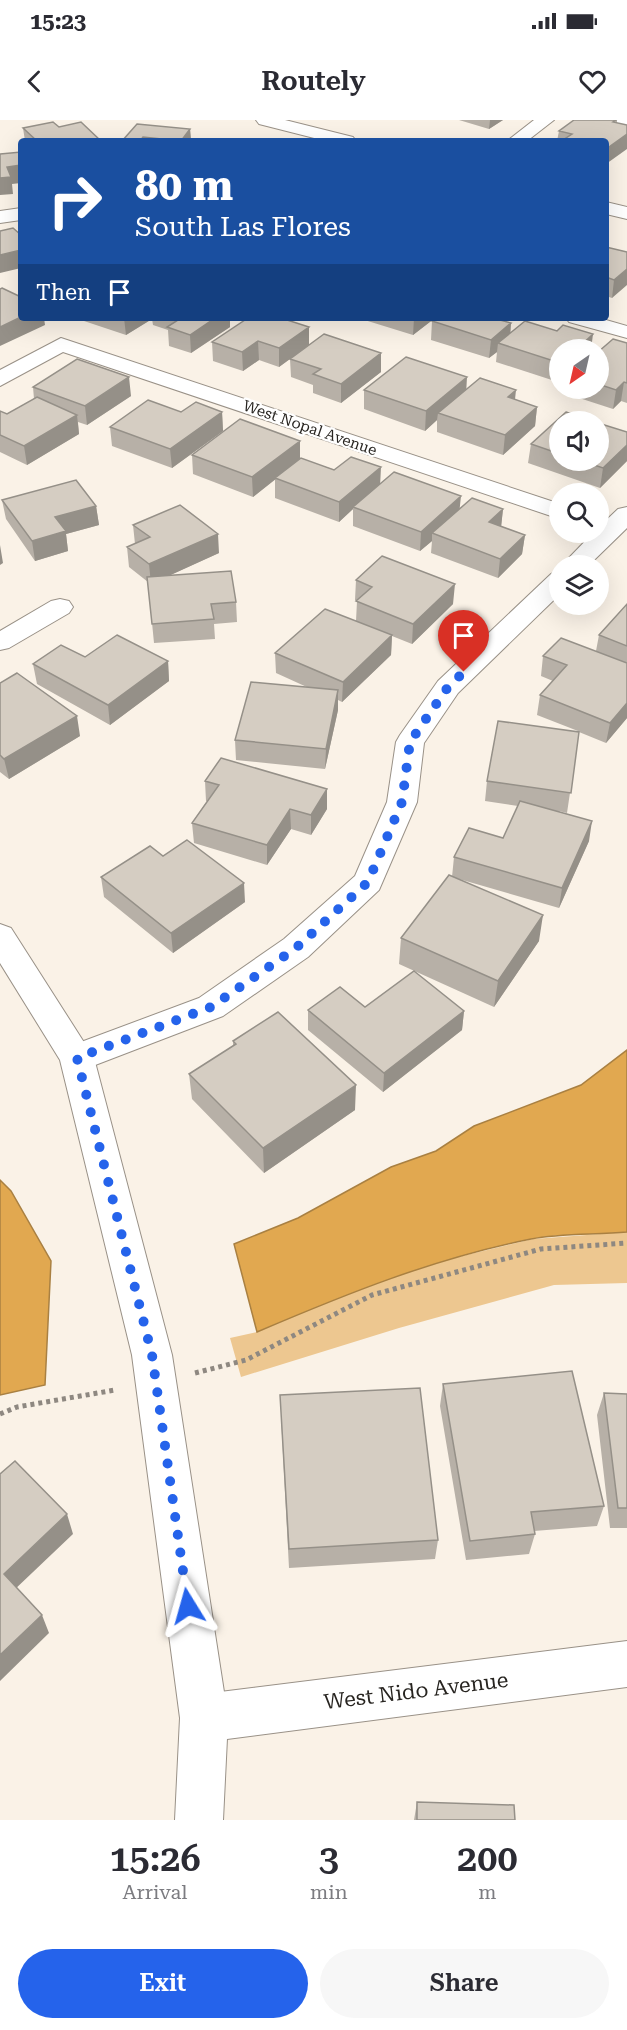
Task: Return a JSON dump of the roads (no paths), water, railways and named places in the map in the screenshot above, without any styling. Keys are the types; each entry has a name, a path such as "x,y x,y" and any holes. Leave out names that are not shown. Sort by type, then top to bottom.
{"street":[{"path":"265,120 335,138"},
{"path":"520,138 545,120"},
{"path":"622,120 627,121"},
{"path":"609,209 627,213"},
{"path":"0,217 18,214"},
{"path":"587,321 627,332"},
{"name":"West Nopal Avenue","path":"0,379 61,344 549,508"},
{"path":"583,555 612,523"},
{"path":"77,1058 211,1007 296,948 368,882 402,802 410,742 448,687 549,590"},
{"path":"0,642 60,607"},
{"path":"0,936 77,1058 152,1355 204,1718 199,1820"},
{"name":"West Nido Avenue","path":"204,1718 627,1664"}]}
